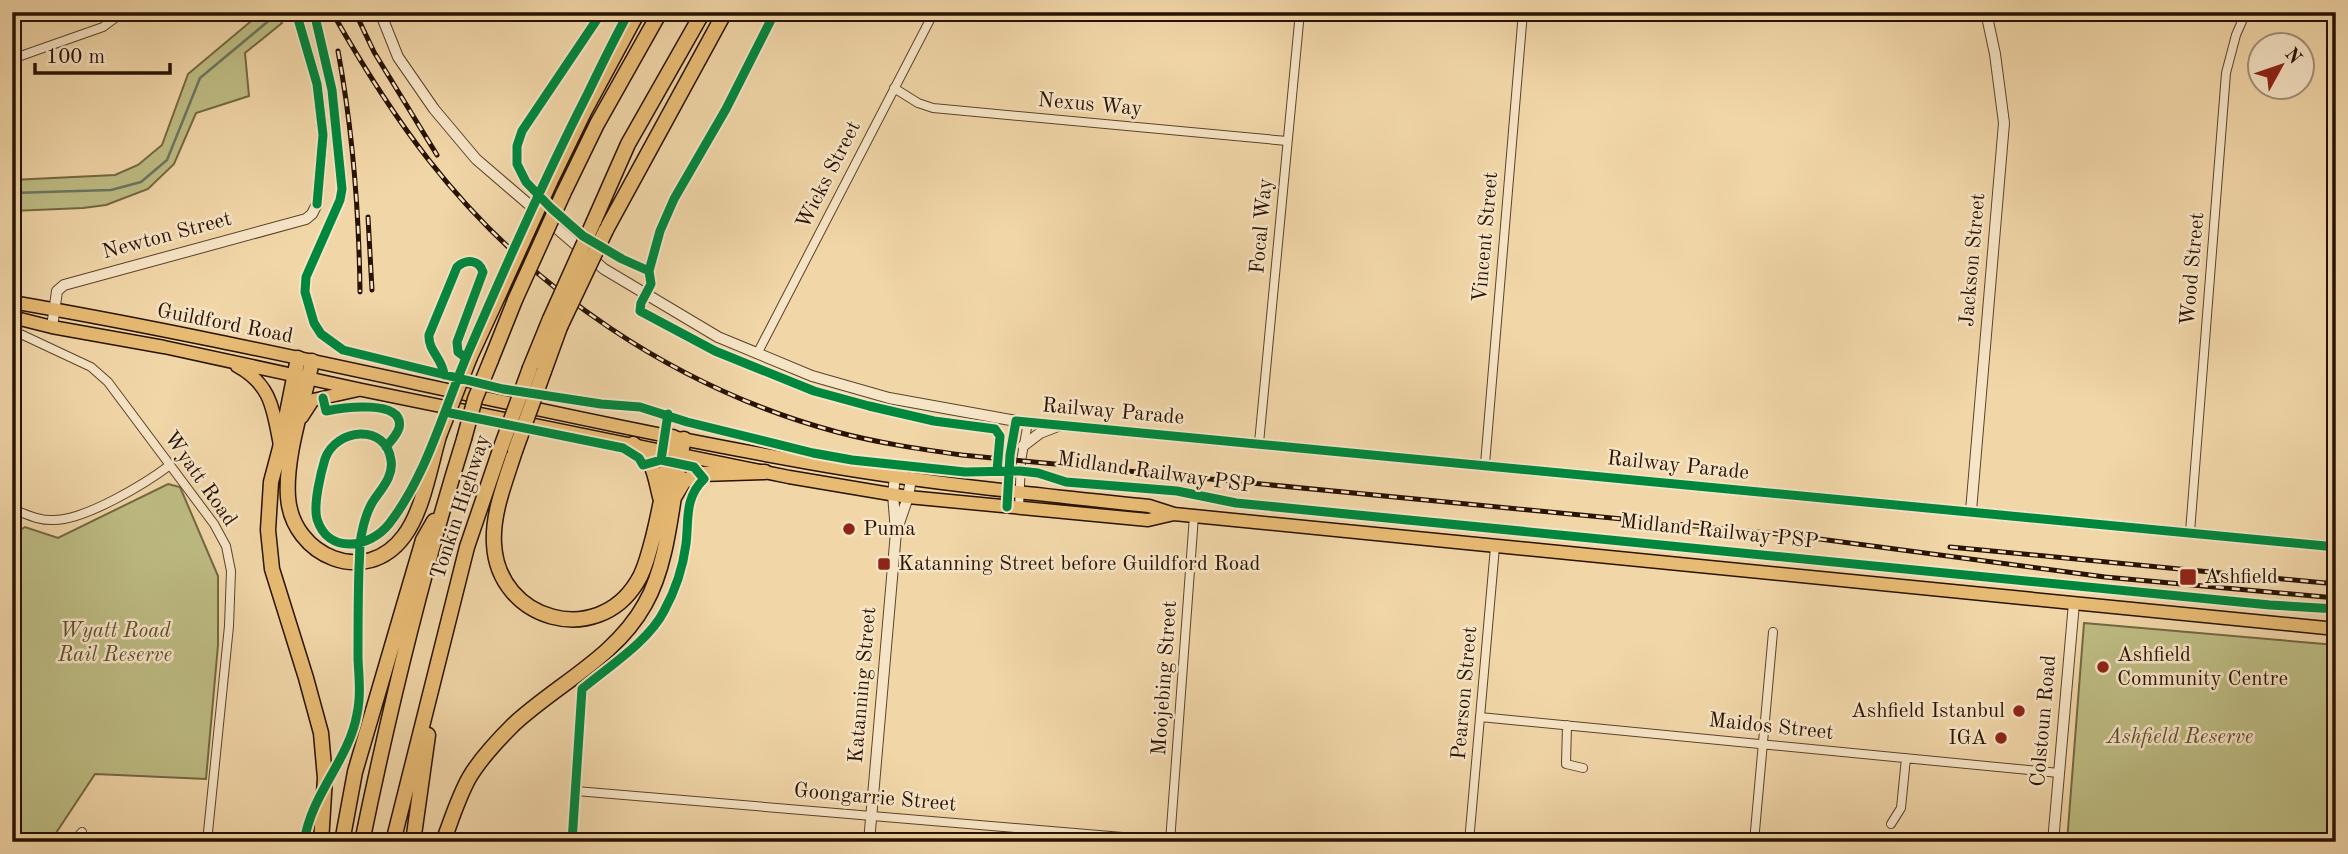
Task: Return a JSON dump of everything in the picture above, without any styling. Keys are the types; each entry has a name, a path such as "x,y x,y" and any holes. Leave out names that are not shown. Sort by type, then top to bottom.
{"highway":[{"path":"302,375 288,497 294,520 305,539 316,550 349,562 370,560 382,555 404,537 417,510 439,436 470,357 550,182 638,12"},
{"name":"Tonkin Highway","path":"362,842 385,733 444,502 475,399 514,300 563,194 597,124 660,12"},
{"name":"Tonkin Highway","path":"393,842 467,547 508,450 594,220 628,144 703,12"},
{"path":"555,323 725,12"},
{"name":"Guildford Road","path":"12,302 305,359 678,438 911,479 1150,506 1174,514 2336,629"},
{"name":"Guildford Road","path":"12,317 765,472 908,497 1149,520 1174,514"},
{"path":"219,358 251,374 264,389 274,411 281,448"},
{"path":"305,359 271,482 268,530 272,569 321,733 325,785 321,842"},
{"path":"298,424 313,400 362,390"},
{"path":"443,842 469,777 490,750 514,724 603,656 627,631 646,604 662,559 667,503 678,438"},
{"path":"633,444 646,453 652,463 667,503"},
{"path":"508,450 496,517 494,545 499,568 506,583 518,597 544,615 560,619 589,618 611,608 626,596 638,581 667,503 684,481 701,474 765,472"},
{"name":"Tonkin Highway","path":"342,842 355,772 423,540 444,502"},
{"path":"412,842 440,654"}],"street":[{"path":"12,59 103,27 123,12"},
{"name":"Newton Street","path":"52,327 57,291 64,285 306,219 312,214 317,204 323,135 317,84 296,12"},
{"name":"Railway Parade","path":"380,12 398,57 434,109 476,159 604,269 718,337 812,376 878,395 1016,421 2336,547"},
{"name":"Wicks Street","path":"757,354 934,12"},
{"name":"Focal Way","path":"1259,443 1300,12"},
{"name":"Vincent Street","path":"1485,464 1523,12"},
{"name":"Jackson Street","path":"1971,511 2004,123 1995,54 1986,12"},
{"name":"Wood Street","path":"2190,533 2226,73 2236,35 2246,12"},
{"name":"Nexus Way","path":"894,88 918,103 933,108 1287,141"},
{"name":"Wyatt Road","path":"12,331 90,367 108,382 214,524 226,546 231,571 229,626 207,842"},
{"path":"1014,491 1010,455 1016,421"},
{"path":"1013,508 1028,422"},
{"path":"1023,446 1040,433 1062,425"},
{"path":"12,509 50,521 66,520 144,484 170,465"},
{"name":"Katanning Street","path":"869,842 896,532 893,494 895,476"},
{"name":"Katanning Street","path":"896,532 911,479"},
{"name":"Moojebing Street","path":"1170,841 1194,516"},
{"name":"Pearson Street","path":"1469,842 1495,547"},
{"name":"Colstoun Road","path":"2053,842 2074,603"},
{"path":"1754,842 1773,632"},
{"path":"572,842 581,698"},
{"name":"Maidos Street","path":"1480,717 2059,773"},
{"path":"1567,725 1566,764 1583,768"},
{"path":"1891,824 1901,808 1906,758"},
{"name":"Goongarrie Street","path":"576,791 1170,841"},
{"path":"73,842 82,832"}],"green space":[{"path":"262,12 274,12 282,23 245,53 249,96 196,113 174,164 148,189 106,205 12,211 12,180 115,175 138,165 162,145 188,74"},
{"name":"Wyatt Road Rail Reserve","path":"168,484 180,487 218,576 218,645 206,779 95,774 50,842 12,842 12,535 25,527 58,538"},
{"name":"Ashfield Reserve","path":"2084,623 2336,645 2336,842 2067,842"}],"waterway":[{"path":"12,193 111,190 141,182 167,160 200,78 272,18"}],"railway":[{"path":"332,12 377,87 428,159 468,207 512,251 560,292 664,361 720,390 837,432 883,443 962,455 1797,536 2105,577 2336,598"},
{"path":"355,12 374,52 437,155"},
{"path":"338,51 354,171 360,292"},
{"path":"368,217 372,290"},
{"path":"1950,547 2336,584"}],"cycle path":[{"path":"296,12 317,84 323,135 317,204"},
{"name":"Midland Railway PSP","path":"314,12 332,90 342,189 340,200 306,277 305,292 314,323 321,334 343,350 503,389 601,404 640,407 687,422 852,460 965,472 1020,471 1038,473 1066,482 1177,491 1236,503 2270,605 2336,609"},
{"path":"602,12 522,131 517,146 517,164 526,182 583,236 649,271"},
{"path":"304,842 315,807 353,731 357,714 359,693 358,614 359,568 360,550 360,545 360,541 369,510 388,478 391,466 387,448 371,435 349,436 339,441 325,459 316,506 322,531 340,543 350,544 361,542 381,532 414,484 526,222 629,12"},
{"path":"775,12 726,109 674,199 660,231 649,271 651,284 640,311 715,351 814,391 934,421 995,429 1000,436 997,471"},
{"path":"444,375 429,341 429,335 457,267 472,262 479,265 483,272 457,342 458,352 466,358"},
{"path":"323,398 326,411 370,407 393,412 398,419 399,428 386,447"},
{"path":"450,413 623,448 639,458 643,465 661,460"},
{"path":"572,842 582,689 649,633 664,611 683,561 690,502 704,479 694,467 661,460 668,414"},
{"path":"1007,507 1010,455 1016,421 2336,547"}],"place":[{"name":"Puma","path":"849,529"},
{"name":"Katanning Street before Guildford Road","path":"884,564"},
{"name":"Ashfield","path":"2188,577"},
{"name":"Ashfield Community Centre","path":"2103,667"},
{"name":"Ashfield Istanbul","path":"2019,711"},
{"name":"IGA","path":"2001,738"}]}
